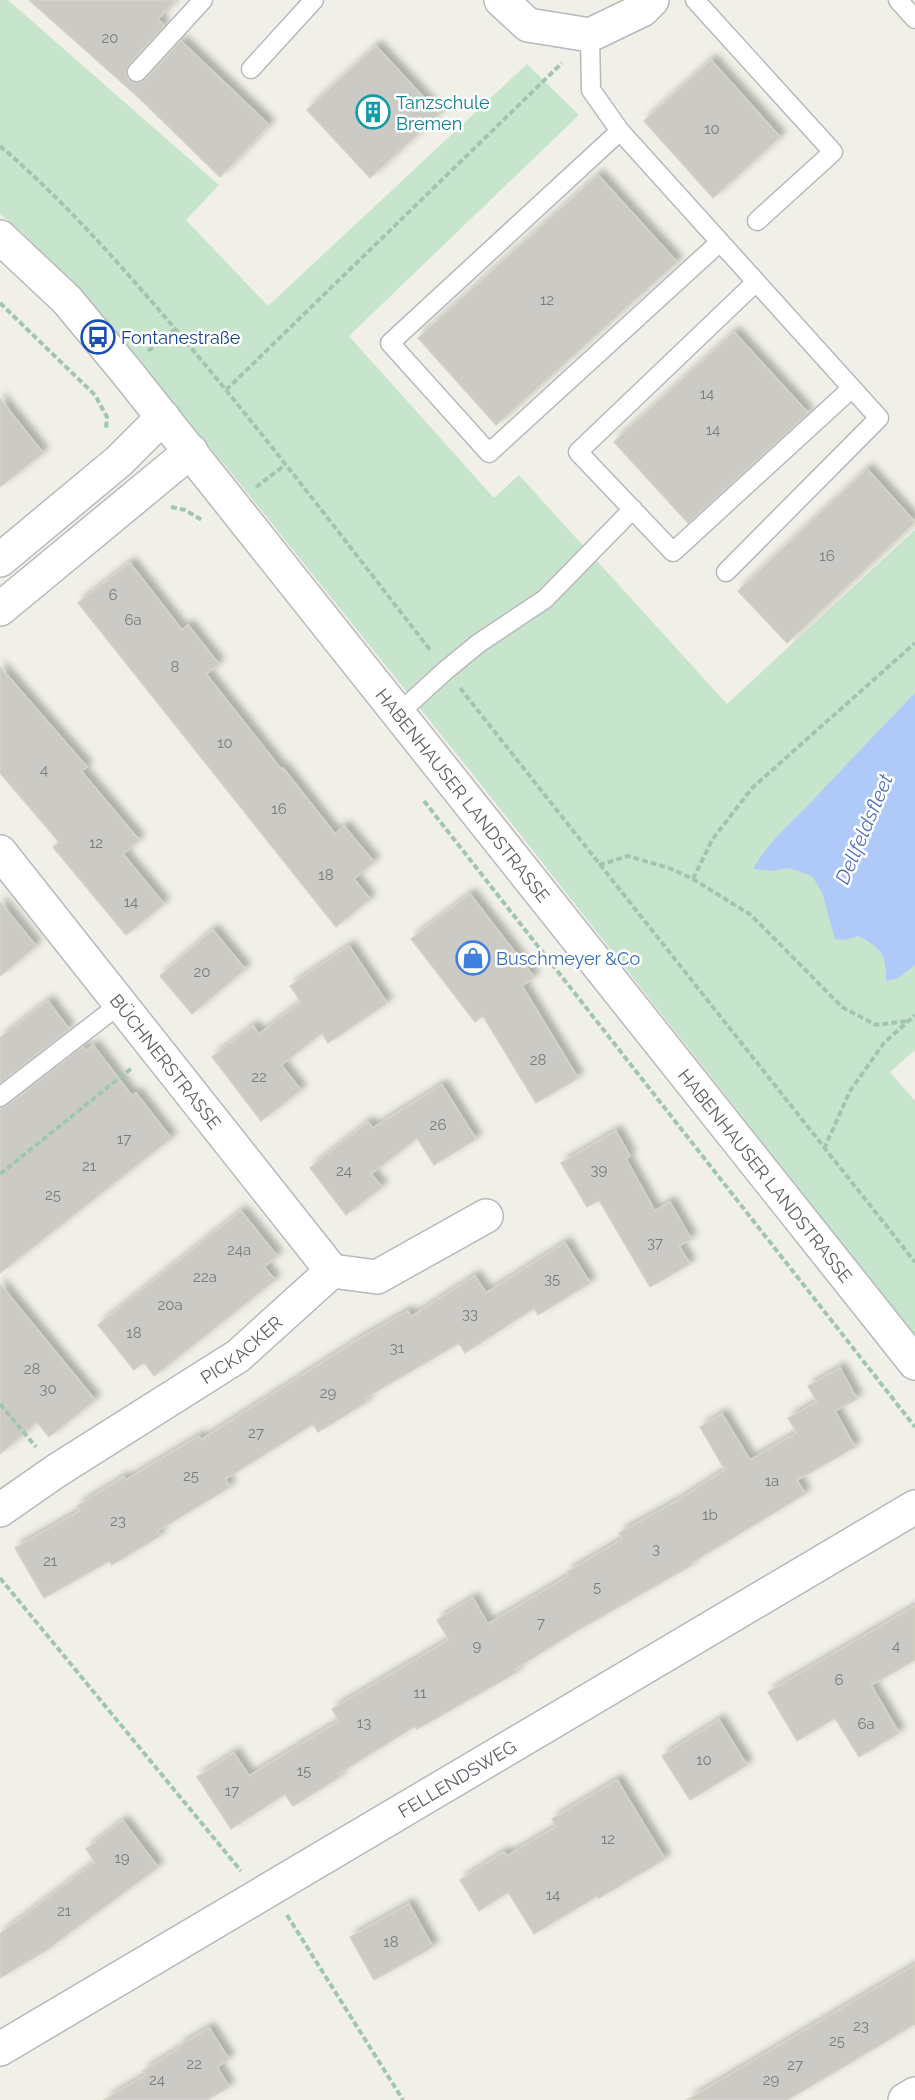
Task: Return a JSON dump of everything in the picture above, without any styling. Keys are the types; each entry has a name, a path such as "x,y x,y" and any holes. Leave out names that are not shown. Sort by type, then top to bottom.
{"street":[{"path":"501,0 528,25 590,35 642,10 652,0"},
{"name":"HABENHAUSER LANDSTRASSE","path":"0,237 67,300 191,451 915,1362"},
{"path":"0,560 119,461 163,417"},
{"path":"0,609 191,451"},
{"name":"BÜCHNERSTRASSE","path":"0,852 332,1271"},
{"path":"332,1271 377,1277 486,1216"},
{"name":"PICKACKER","path":"0,1510 56,1471 238,1356 332,1271"},
{"name":"FELLENDSWEG","path":"0,2049 915,1507"},
{"path":"905,2100 915,2094"}],"lane":[{"path":"137,72 203,0"},
{"path":"251,69 314,0"},
{"path":"695,0 833,152 757,221"},
{"path":"898,0 915,19"},
{"path":"590,35 591,90 620,131 879,418 726,573"},
{"path":"620,131 390,343 398,352 489,453 720,243"},
{"path":"756,282 578,452 673,552 852,388"},
{"path":"399,713 446,669 479,643 545,599 633,510"},
{"path":"0,1097 120,1004"}],"path":[{"path":"226,390 590,35"},
{"path":"0,146 33,174 116,259 226,390 599,865 915,1262"},
{"path":"0,303 94,395 107,417 104,444 119,461"},
{"path":"144,490 157,506 185,510 208,524"},
{"path":"693,879 712,840 752,788 915,643"},
{"path":"418,793 915,1427"},
{"path":"599,865 628,856 669,868 693,879 751,915 842,1007 876,1025 908,1021"},
{"path":"824,1149 850,1091 884,1043 915,1015"},
{"path":"0,1174 156,1048"},
{"path":"0,1404 56,1471"},
{"path":"0,1578 266,1892 403,2100"}],"green space":[{"path":"0,0 8,0 219,185 186,220 268,306 527,64 579,115 349,336 494,498 519,475 727,704 915,530 915,1050 890,1072 915,1101 915,1336 467,767 232,474 108,325 27,237 0,214"}],"water":[{"name":"Dellfeldsfleet","path":"915,693 915,965 898,978 886,981 884,958 878,949 858,936 844,940 835,939 822,892 812,876 789,868 772,871 753,869 781,833"}],"building":[{"path":"29,0 175,0 158,19 164,26 128,65 126,75 129,80 135,83 145,80 181,41 269,125 220,177 138,97"},
{"name":"Tanzschule Bremen","path":"376,46 439,114 370,178 307,110"},
{"path":"711,60 780,137 713,198 644,121"},
{"path":"598,175 677,262 496,425 418,338"},
{"path":"734,332 808,413 688,523 614,442"},
{"path":"0,399 43,453 0,487"},
{"path":"867,469 915,522 787,643 738,591"},
{"path":"130,563 182,630 188,625 219,664 206,674 281,769 283,768 335,834 344,826 374,862 354,879 370,899 336,927 78,603"},
{"path":"0,667 87,767 81,771 139,840 123,854 164,904 126,935 53,847 59,842 0,773"},
{"name":"Buschmeyer &Co","path":"470,894 534,977 522,986 578,1078 536,1103 483,1016 475,1022 411,939"},
{"path":"0,902 36,946 0,976"},
{"path":"213,930 245,969 192,1014 160,976"},
{"path":"349,946 387,1003 328,1043 322,1033 281,1065 301,1090 261,1121 212,1057 253,1026 259,1034 301,1002 290,986"},
{"path":"48,1001 69,1029 0,1083 0,1038"},
{"path":"93,1045 132,1096 136,1093 171,1138 0,1273 0,1108 7,1106 83,1047 86,1051"},
{"path":"442,1085 476,1139 434,1165 417,1138 371,1174 382,1187 346,1215 310,1168 368,1122 373,1128"},
{"path":"616,1131 630,1156 626,1159 655,1211 670,1202 691,1239 679,1246 690,1264 650,1287 599,1200 587,1207 561,1163"},
{"path":"241,1211 277,1256 264,1267 275,1280 154,1376 144,1362 134,1370 98,1325"},
{"path":"565,1243 590,1283 538,1315 534,1308 465,1353 459,1343 365,1398 367,1402 318,1432 313,1424 225,1479 230,1487 157,1531 160,1536 112,1565 109,1561 44,1598 15,1548 80,1511 77,1506 124,1477 126,1480 199,1436 201,1440 359,1339 408,1311 411,1317 475,1276 486,1293"},
{"path":"0,1284 95,1400 49,1437 37,1422 0,1454"},
{"path":"840,1368 857,1399 835,1411 855,1447 797,1480 805,1494 691,1563 692,1565 571,1634 515,1669 517,1672 417,1729 415,1726 338,1774 340,1777 293,1806 285,1794 231,1829 197,1777 234,1753 249,1776 339,1721 332,1709 449,1640 437,1620 473,1598 488,1624 569,1576 567,1572 623,1539 619,1533 677,1501 725,1470 700,1427 722,1414 750,1460 797,1433 788,1418 817,1402 808,1386"},
{"path":"915,1606 915,1660 871,1685 899,1733 859,1757 835,1718 797,1741 768,1692"},
{"path":"719,1720 747,1765 690,1800 662,1756"},
{"path":"617,1780 665,1859 534,1934 508,1892 479,1911 460,1880 504,1852 507,1856 556,1827 552,1819"},
{"path":"123,1821 158,1867 45,1951 0,1978 0,1934 95,1862 86,1849"},
{"path":"409,1904 433,1947 374,1980 350,1937"},
{"path":"915,1965 915,2024 838,2070 787,2100 687,2100"},
{"path":"209,2028 229,2059 217,2067 229,2087 207,2100 104,2100 146,2075 143,2071"}],"place":[{"name":"Tanzschule Bremen","path":"373,112"},
{"name":"Fontanestraße","path":"98,337"},
{"name":"Buschmeyer &Co","path":"473,958"}]}
